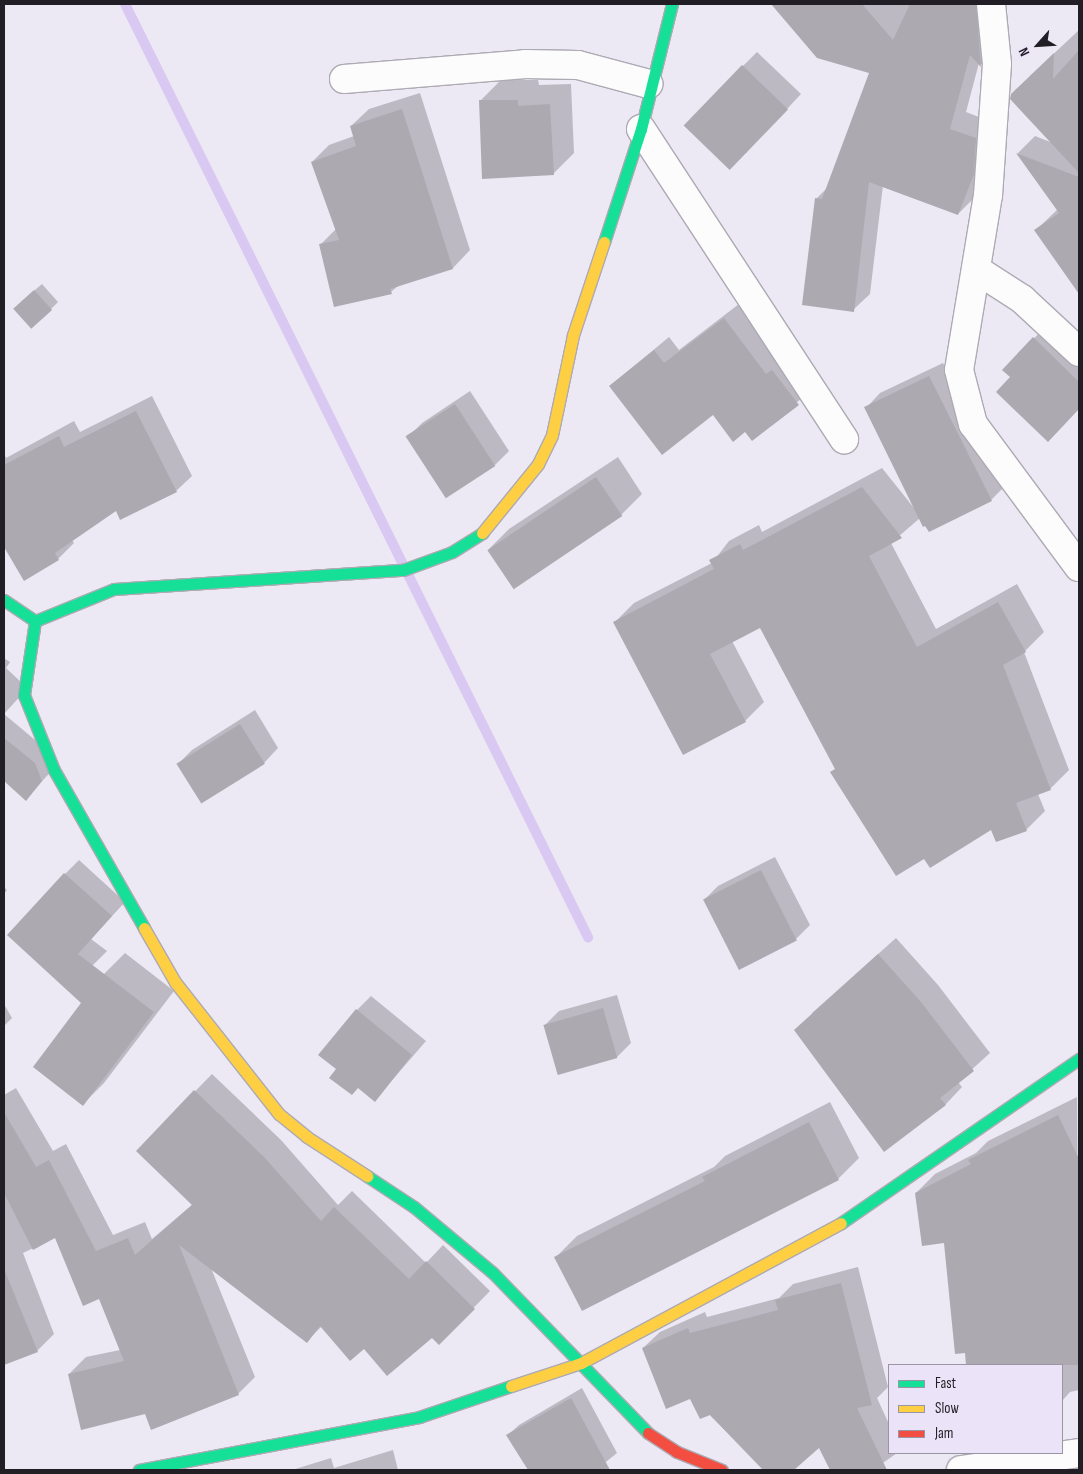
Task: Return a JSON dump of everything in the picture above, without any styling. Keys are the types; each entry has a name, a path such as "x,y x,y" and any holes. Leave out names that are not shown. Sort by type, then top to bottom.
{"street":[{"path":"35,621 114,589 403,570 452,552 487,530 538,464 552,435 573,335 640,129 649,84 672,4"},
{"path":"991,4 996,64 988,195 959,370 972,424 1079,567"},
{"path":"344,79 543,65 578,66 649,84"},
{"path":"640,129 844,439"},
{"path":"977,270 1022,299 1079,352"},
{"path":"4,600 35,621"},
{"path":"35,621 24,695 54,770 176,982 279,1114 307,1137 414,1207 493,1273 644,1430 677,1452 722,1470"},
{"path":"139,1470 219,1452 419,1417 581,1363 851,1218 1079,1059"},
{"path":"961,1470 1079,1453"}],"building":[{"path":"771,4 862,4 893,40 910,4 976,4 981,67 970,55 950,129 976,138 974,174 958,215 869,182 854,312 802,305 815,198 822,199 869,73 817,58"},
{"path":"1079,50 1079,173 1010,99 1011,94 1054,53 1053,79"},
{"path":"742,65 788,109 730,170 684,125"},
{"path":"479,100 518,100 518,106 550,104 554,175 482,179"},
{"path":"402,109 453,269 390,289 392,294 334,307 319,244 339,240 311,162 356,146 350,126"},
{"path":"1016,153 1079,177 1079,294 1034,230 1059,213"},
{"path":"34,290 52,310 31,329 13,309"},
{"path":"724,318 766,374 772,370 799,405 752,441 745,432 733,442 713,415 662,455 609,386 654,350 664,363"},
{"path":"1033,337 1079,382 1079,409 1048,442 996,392 1010,377 1002,370"},
{"path":"929,376 992,501 929,532 925,526 923,527 864,407"},
{"path":"455,404 495,466 446,498 406,436"},
{"path":"136,411 177,492 120,520 116,511 55,553 59,560 24,581 4,547 4,465 59,436 64,447"},
{"path":"596,477 622,516 514,589 487,550"},
{"path":"862,487 902,538 869,556 917,647 998,602 1026,652 1003,665 1051,790 1016,803 1027,831 996,842 991,830 930,868 924,859 896,876 830,772 835,769 760,628 710,654 746,722 683,755 613,622 714,569 709,560 740,544 743,550"},
{"path":"240,724 265,764 201,804 176,764"},
{"path":"4,738 35,763 42,781 26,801 4,781"},
{"path":"761,870 797,940 739,970 703,900"},
{"path":"64,873 112,916 78,954 154,1012 83,1106 33,1067 81,1003 7,935"},
{"path":"878,954 921,1002 974,1071 940,1098 946,1105 884,1152 794,1030"},
{"path":"603,1008 617,1058 558,1075 543,1025"},
{"path":"356,1009 412,1055 375,1102 358,1088 352,1095 329,1078 336,1069 318,1055"},
{"path":"194,1090 264,1157 321,1221 334,1207 409,1279 426,1261 475,1309 439,1345 432,1338 387,1376 364,1349 350,1361 320,1326 307,1343 179,1245 239,1395 151,1430 145,1414 81,1430 68,1374 124,1361 99,1299 83,1306 55,1238 33,1250 4,1193 4,1112 36,1167 49,1160 96,1251 128,1238 135,1255 192,1205 136,1151"},
{"path":"1058,1115 1079,1159 1079,1365 966,1364 965,1353 955,1354 944,1243 922,1246 915,1193 971,1164 968,1160"},
{"path":"809,1122 839,1180 582,1311 554,1257 705,1181 702,1177"},
{"path":"4,1269 38,1352 4,1365"},
{"path":"841,1283 872,1405 857,1408 887,1470 830,1470 819,1448 794,1470 763,1470 710,1415 700,1419 690,1399 666,1409 642,1348 688,1328 690,1333 778,1310 775,1300"},
{"path":"571,1398 610,1470 528,1470 506,1435"}],"waterway":[{"path":"125,4 588,937"}],"traffic: fast":[{"path":"604,242 641,129 672,4"},
{"path":"35,621 114,589 403,570 452,552 482,533"},
{"path":"4,600 35,621 24,695 54,770 144,928"},
{"path":"841,1223 1079,1059"},
{"path":"367,1176 414,1207 493,1273 648,1433"},
{"path":"139,1470 419,1417 511,1386"}],"traffic: slow":[{"path":"482,533 538,464 552,435 573,335 604,242"},
{"path":"144,928 175,982 279,1114 307,1137 367,1176"},
{"path":"511,1386 581,1363 841,1223"}],"traffic: jam":[{"path":"648,1433 677,1452 722,1470"}]}
